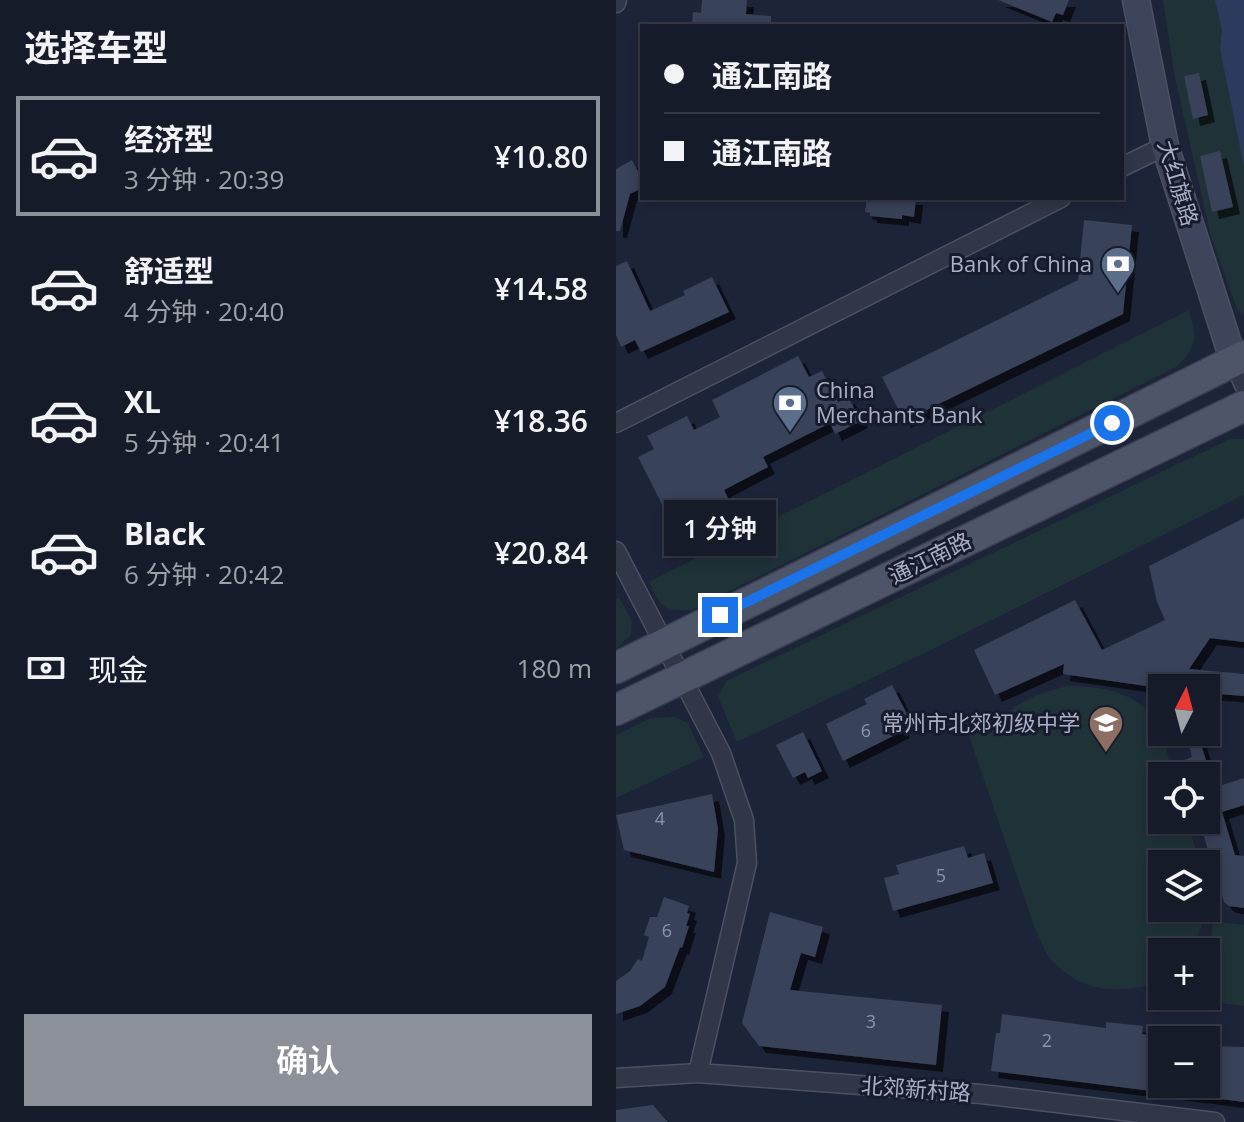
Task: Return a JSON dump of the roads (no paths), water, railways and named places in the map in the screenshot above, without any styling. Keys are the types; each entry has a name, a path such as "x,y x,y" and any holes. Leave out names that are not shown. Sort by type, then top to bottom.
{"main road":[{"name":"通江南路","path":"616,668 664,642 1241,368"},
{"name":"通江南路","path":"616,710 1244,406"}],"street":[{"name":"大红旗路","path":"1136,0 1165,146 1241,368"},
{"path":"1124,166 1165,146"},
{"path":"616,423 1057,200"},
{"path":"616,551 721,753 744,820 747,863 698,1073"},
{"name":"北郊新村路","path":"616,1078 698,1073 981,1094 1215,1122"}],"water":[{"path":"1215,0 1244,0 1244,167 1220,49 1222,30"}],"place":[{"name":"Bank of China","path":"1118,295"},
{"name":"China Merchants Bank","path":"790,434"},
{"name":"常州市北郊初级中学","path":"1106,754"}]}
